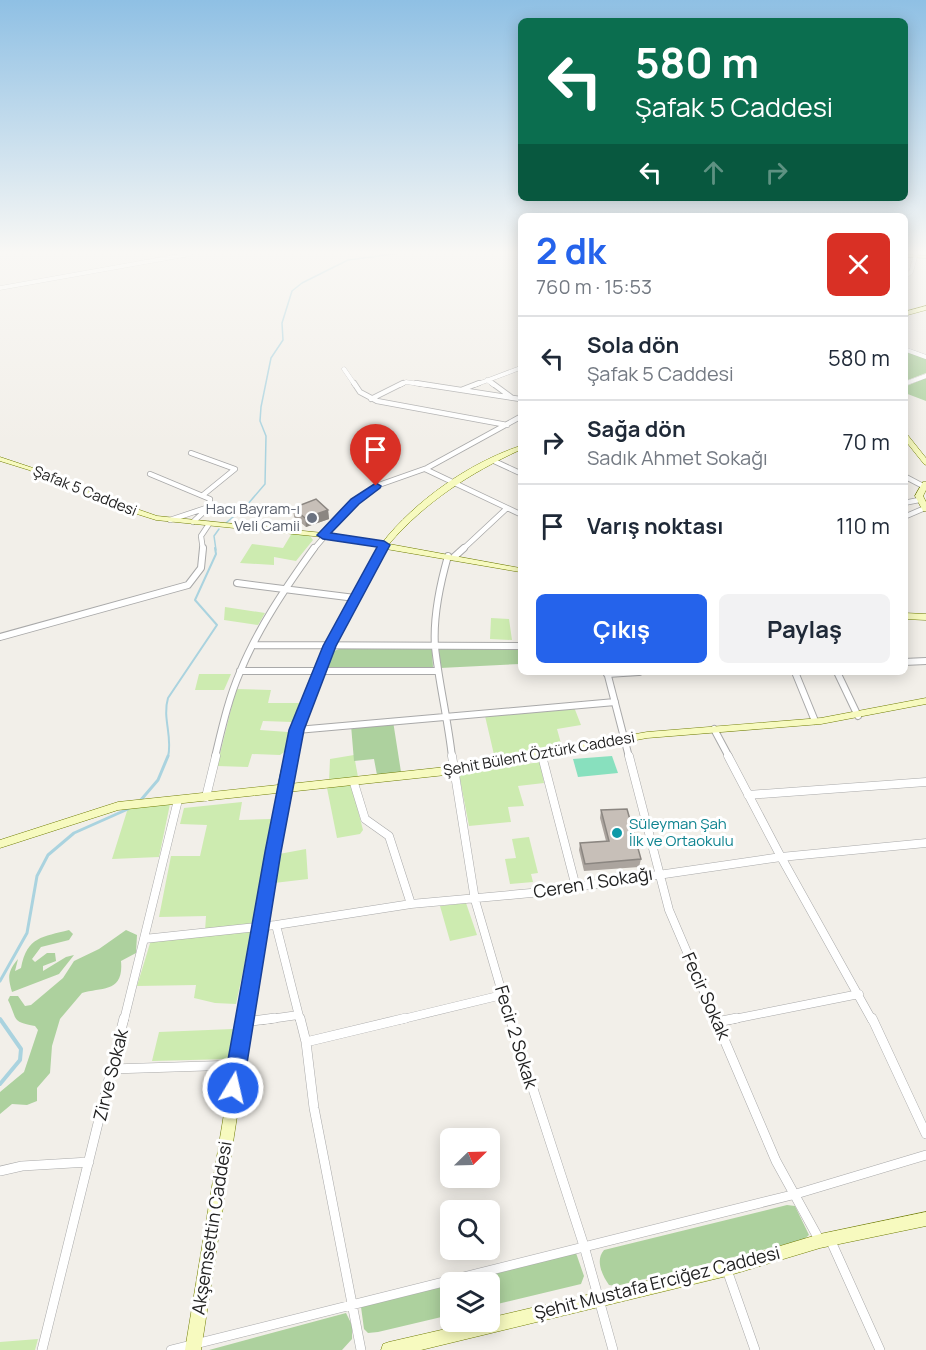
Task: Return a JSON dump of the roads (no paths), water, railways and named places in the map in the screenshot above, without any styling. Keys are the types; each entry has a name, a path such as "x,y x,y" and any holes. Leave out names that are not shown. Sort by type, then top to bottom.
{"street":[{"path":"908,350 926,357"},
{"path":"344,369 358,389 371,399 389,405 507,425"},
{"path":"460,391 518,369"},
{"path":"908,383 926,376"},
{"path":"487,380 513,398"},
{"path":"371,399 406,382 518,399"},
{"path":"206,797 227,707 240,671 284,589 323,535 369,491 391,479 425,469 518,418"},
{"path":"908,439 926,463"},
{"name":"Akşemsettin Caddesi","path":"194,1347 244,1022 284,790 297,730 329,646 384,545 419,509 454,483 518,449"},
{"path":"191,453 235,469 203,495"},
{"name":"Şafak 5 Caddesi","path":"0,459 31,469 123,508 169,520 261,527 323,535 518,570"},
{"path":"494,461 518,472"},
{"path":"425,469 518,513"},
{"path":"150,474 203,495 212,501 193,522"},
{"path":"908,478 925,485 919,494 919,500 925,508 908,515"},
{"path":"908,502 919,500"},
{"path":"169,520 208,507"},
{"path":"451,556 507,508"},
{"path":"0,637 185,587 195,578 201,567 205,555 201,536 208,524"},
{"name":"Fecir 2 Sokak","path":"451,556 441,581 435,646 448,716 455,787 475,900 502,995 584,1246 613,1350"},
{"path":"237,583 355,598"},
{"path":"908,616 926,617"},
{"path":"253,645 518,646"},
{"path":"908,662 926,661"},
{"path":"240,671 301,670 318,673 438,671"},
{"name":"Fecir Sokak","path":"608,675 622,740 658,873 684,946 776,1161 825,1240 880,1350"},
{"path":"796,675 815,721"},
{"path":"838,675 858,716"},
{"name":"Şehit Bülent Öztürk Caddesi","path":"0,844 102,810 125,805 354,783 455,770 622,740 858,716 926,701"},
{"path":"297,730 615,702"},
{"path":"714,729 780,856 859,994 926,1134"},
{"path":"542,756 576,887"},
{"path":"748,795 926,782"},
{"path":"354,783 362,815 389,836 411,904"},
{"name":"Zirve Sokak","path":"42,1350 178,800"},
{"name":"Ceren 1 Sokağı","path":"144,939 276,925 411,904 475,900 576,887 780,856 926,843"},
{"path":"276,925 306,1041 314,1108 354,1303 361,1350"},
{"path":"717,1022 859,994"},
{"path":"306,1041 502,995"},
{"path":"244,1022 298,1015"},
{"path":"112,1069 237,1065"},
{"path":"171,1350 194,1347 354,1303 796,1194 926,1155"},
{"path":"0,1170 22,1166 89,1162"},
{"name":"Şehit Mustafa Erciğez Caddesi","path":"389,1350 727,1269 825,1240 926,1219"},
{"path":"727,1269 754,1350"}],"waterway":[{"path":"226,523 247,505 265,484 266,436 260,421 261,407 271,358 283,340 284,317"},
{"path":"216,550 214,536 219,529"},
{"path":"168,757 166,713 168,698 217,625 195,600 216,554 215,548"},
{"path":"140,801 158,780 168,756"},
{"path":"0,981 27,933 37,876 48,855 74,833 128,809"},
{"path":"0,1019 21,1049 20,1060 0,1084"}],"place":[{"name":"Hacı Bayram-ı Veli Camii","path":"312,518"},
{"name":"Süleyman Şah İlk ve Ortaokulu","path":"617,833"}]}
